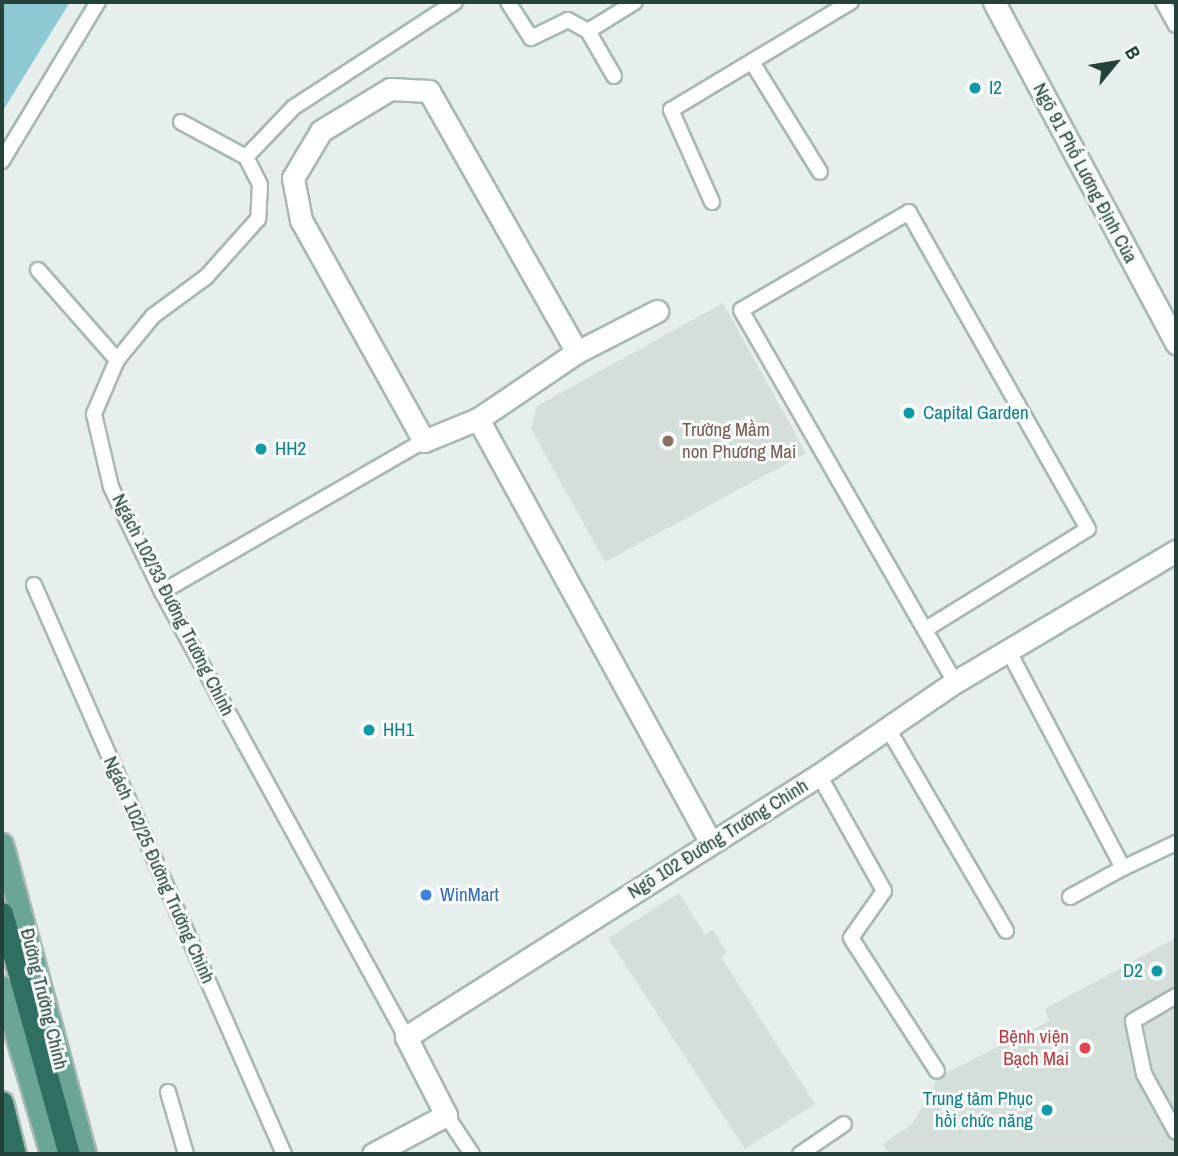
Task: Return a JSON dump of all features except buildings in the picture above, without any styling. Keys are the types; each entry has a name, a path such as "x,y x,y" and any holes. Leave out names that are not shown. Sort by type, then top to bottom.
{"highway":[{"path":"2,913 69,1154"},
{"path":"2,1102 15,1154"}],"main road":[{"name":"Đường Trường Chinh","path":"2,844 85,1154"},
{"name":"Đường Trường Chinh","path":"2,987 51,1154"}],"street":[{"name":"Ngõ 91 Phố Lương Định Của","path":"994,2 1176,344"},
{"path":"578,352 429,91 390,89 321,131 293,178 301,220 424,441 478,419 578,352 657,311"},
{"path":"478,419 711,844"},
{"name":"Ngõ 102 Đường Trường Chinh","path":"405,1037 818,775 955,682 1176,551"},
{"path":"373,1154 446,1115 405,1037"}],"lane":[{"path":"2,161 98,2"},
{"path":"181,122 246,157 294,107 455,2"},
{"path":"508,2 531,38 568,20 588,32 614,76"},
{"path":"588,32 635,2"},
{"path":"712,202 671,110 851,2"},
{"path":"1163,2 1176,25"},
{"path":"752,62 820,172"},
{"name":"Ngách 102/33 Đường Trường Chinh","path":"246,157 260,185 258,219 206,277 153,316 117,359 94,414 111,487 162,592 405,1037"},
{"path":"926,629 1088,529 909,212 741,310 955,682"},
{"path":"38,270 117,359"},
{"path":"162,592 424,441"},
{"name":"Ngách 102/25 Đường Trường Chinh","path":"34,585 284,1154"},
{"path":"1009,650 1123,868"},
{"path":"887,726 1006,931"},
{"path":"818,775 884,891 851,938 937,1071"},
{"path":"1070,897 1176,843"},
{"path":"1176,996 1133,1021 1144,1074 1176,1132"},
{"path":"168,1092 186,1154"},
{"path":"446,1115 472,1154"},
{"path":"800,1154 844,1124"}],"shaded area":[{"name":"Trường Mầm non Phương Mai","path":"723,303 806,453 605,562 531,429 537,406"},
{"path":"679,893 705,935 713,930 727,953 721,957 815,1104 745,1149 608,938"},
{"name":"Bệnh viện Bạch Mai","path":"1176,938 1176,1154 889,1154 883,1144 913,1123 938,1077 1049,1021 1045,1009"}],"water":[{"path":"2,2 70,2 2,112"}],"place":[{"name":"I2","path":"975,88"},
{"name":"Capital Garden","path":"909,413"},
{"name":"Trường Mầm non Phương Mai","path":"668,441"},
{"name":"HH2","path":"261,449"},
{"name":"HH1","path":"369,730"},
{"name":"WinMart","path":"426,895"},
{"name":"D2","path":"1157,971"},
{"name":"Bệnh viện Bạch Mai","path":"1085,1048"},
{"name":"Trung tâm Phục hồi chức năng","path":"1047,1110"}]}
